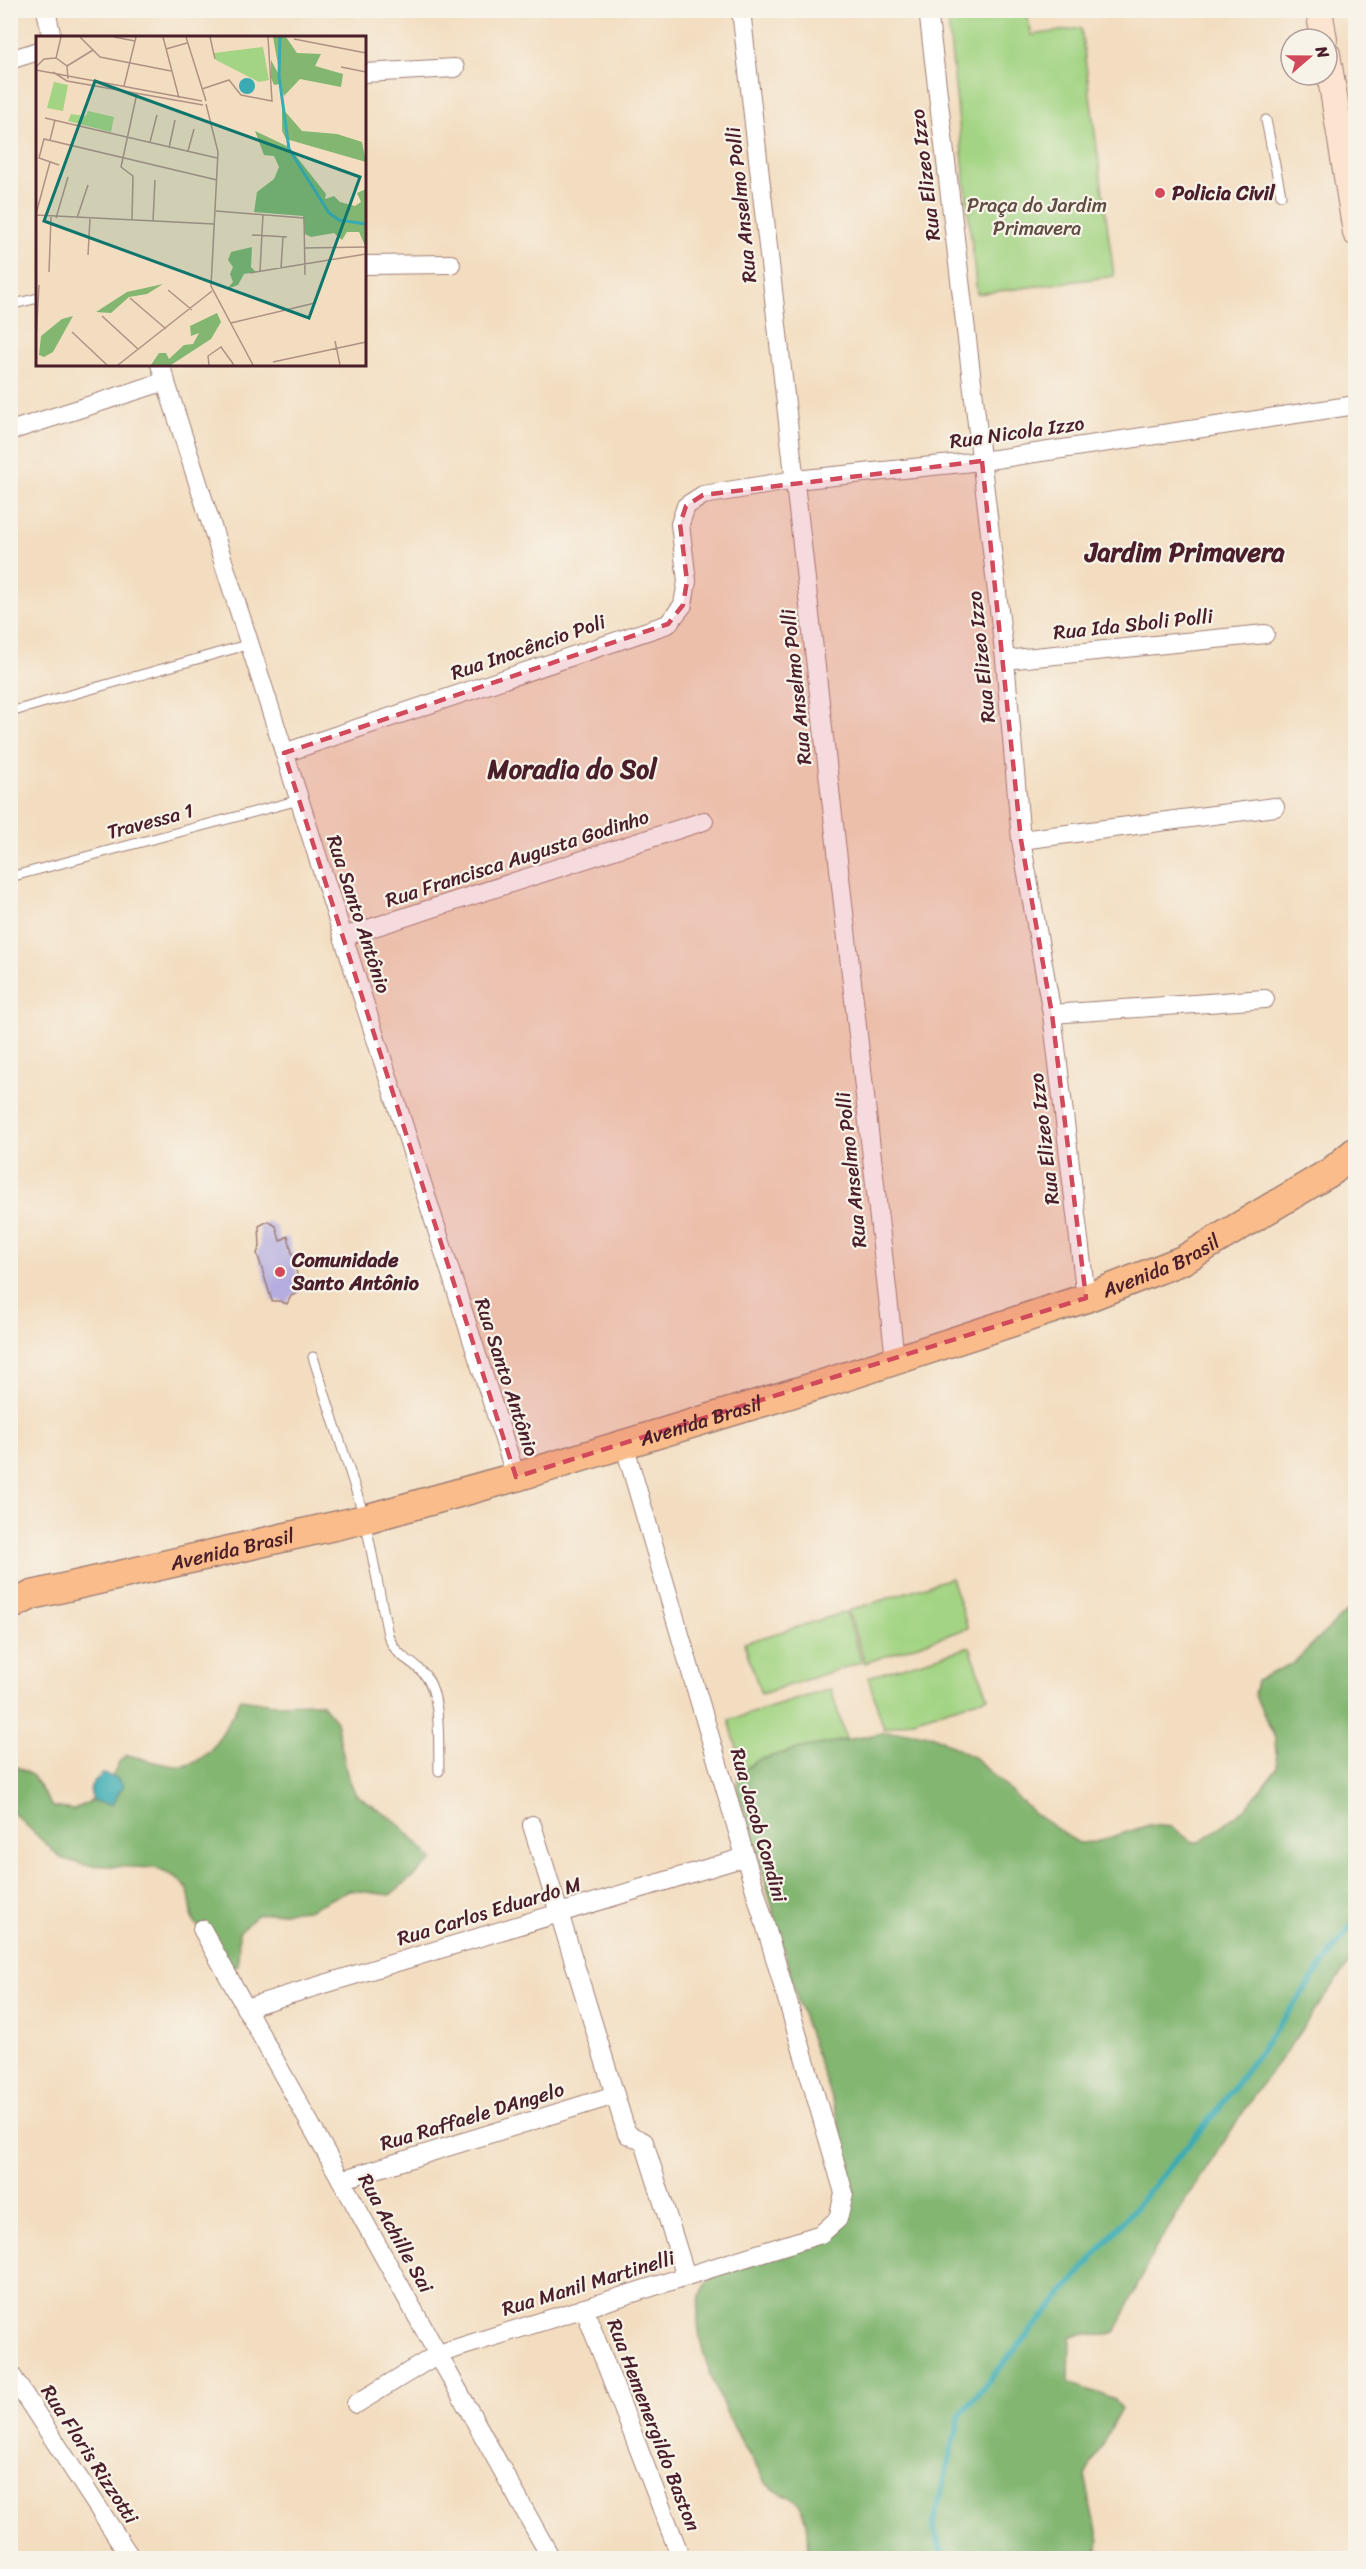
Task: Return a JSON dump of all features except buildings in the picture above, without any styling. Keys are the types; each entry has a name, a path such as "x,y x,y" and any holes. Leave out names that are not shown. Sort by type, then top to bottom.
{"main road":[{"path":"1319,10 1322,27"},
{"path":"1332,87 1356,232"},
{"name":"Avenida Brasil","path":"10,1606 32,1595 365,1519 516,1477 1086,1298 1183,1260 1332,1170 1356,1151"}],"street":[{"path":"46,10 52,36"},
{"name":"Rua Anselmo Polli","path":"741,10 895,1359"},
{"name":"Rua Elizeo Izzo","path":"928,10 1005,660 1021,840 1052,1014 1086,1298"},
{"path":"10,60 36,52"},
{"path":"366,73 455,68"},
{"path":"366,265 451,264"},
{"path":"10,431 163,373"},
{"name":"Rua Santo Antônio","path":"163,373 516,1477"},
{"name":"Rua Nicola Izzo","path":"686,506 703,495 795,480 982,460 1356,405"},
{"name":"Rua Inocêncio Poli","path":"284,753 668,624 683,605 687,581 680,524 686,506"},
{"name":"Rua Ida Sboli Polli","path":"1005,660 1265,634"},
{"path":"1021,840 1275,807"},
{"name":"Rua Francisca Augusta Godinho","path":"343,937 704,821"},
{"path":"1052,1014 1265,999"},
{"name":"Rua Jacob Condini","path":"624,1444 843,2193 838,2219"},
{"path":"532,1826 627,2134 644,2142 686,2277"},
{"name":"Rua Carlos Eduardo M","path":"245,2008 745,1857"},
{"name":"Rua Achille Sai","path":"202,1929 551,2559"},
{"name":"Rua Raffaele DAngelo","path":"341,2180 615,2095"},
{"name":"Rua Manil Martinelli","path":"356,2404 438,2354 821,2234 838,2219"},
{"name":"Rua Hemenergildo Baston","path":"584,2308 681,2559"},
{"name":"Rua Floris Rizzotti","path":"10,2373 131,2559"}],"lane":[{"path":"1266,120 1281,195"},
{"path":"10,305 36,298"},
{"path":"10,712 250,644"},
{"name":"Travessa 1","path":"10,877 299,800"},
{"path":"313,1357 365,1519 388,1635 393,1648 427,1677 436,1696 439,1771"}],"highlighted area":[{"path":"982,461 1021,840 1052,1014 1086,1298 516,1477 284,753 668,624 683,605 687,581 680,524 686,506 703,495"}],"green space":[{"name":"Praça do Jardim Primavera","path":"947,11 1026,11 1032,35 1081,28 1114,276 977,294"},
{"path":"951,1578 968,1628 865,1663 848,1611"},
{"path":"1355,1603 1355,1955 1253,2097 1195,2186 1154,2251 1115,2333 1109,2335 1082,2334 1070,2337 1069,2383 1115,2399 1121,2408 1085,2476 1099,2541 1095,2558 809,2558 806,2518 803,2511 793,2499 769,2486 744,2446 720,2399 710,2372 702,2346 698,2321 700,2298 709,2281 719,2273 767,2252 833,2233 851,2200 838,2118 797,1999 752,1831 737,1793 738,1774 758,1760 801,1748 889,1732 913,1732 934,1736 975,1758 1035,1814 1078,1843 1096,1842 1149,1825 1172,1827 1192,1842 1200,1842 1247,1807 1277,1768 1275,1738 1254,1694 1257,1680 1293,1663"},
{"path":"846,1612 862,1662 761,1694 744,1643"},
{"path":"970,1647 988,1697 884,1729 868,1677"},
{"path":"831,1689 846,1739 744,1773 729,1720"},
{"path":"241,1699 273,1704 321,1703 336,1721 347,1774 356,1795 397,1822 433,1860 390,1895 349,1890 308,1910 258,1914 239,1932 238,1965 229,1970 193,1919 188,1890 176,1877 155,1868 84,1865 61,1858 11,1811 10,1763 33,1776 52,1807 74,1810 105,1793 119,1762 127,1755 175,1766 192,1763 202,1758 218,1740"}],"water":[{"path":"103,1774 117,1778 123,1786 112,1805 94,1801 90,1792 91,1786"}],"waterway":[{"path":"944,2558 933,2527 960,2415 1216,2112 1356,1919"}],"place":[{"name":"Policia Civil","path":"1160,193"},
{"name":"Comunidade Santo Antônio","path":"280,1272"}],"district":[{"name":"Jardim Primavera","path":"1185,552"},
{"name":"Moradia do Sol","path":"572,769"}]}
